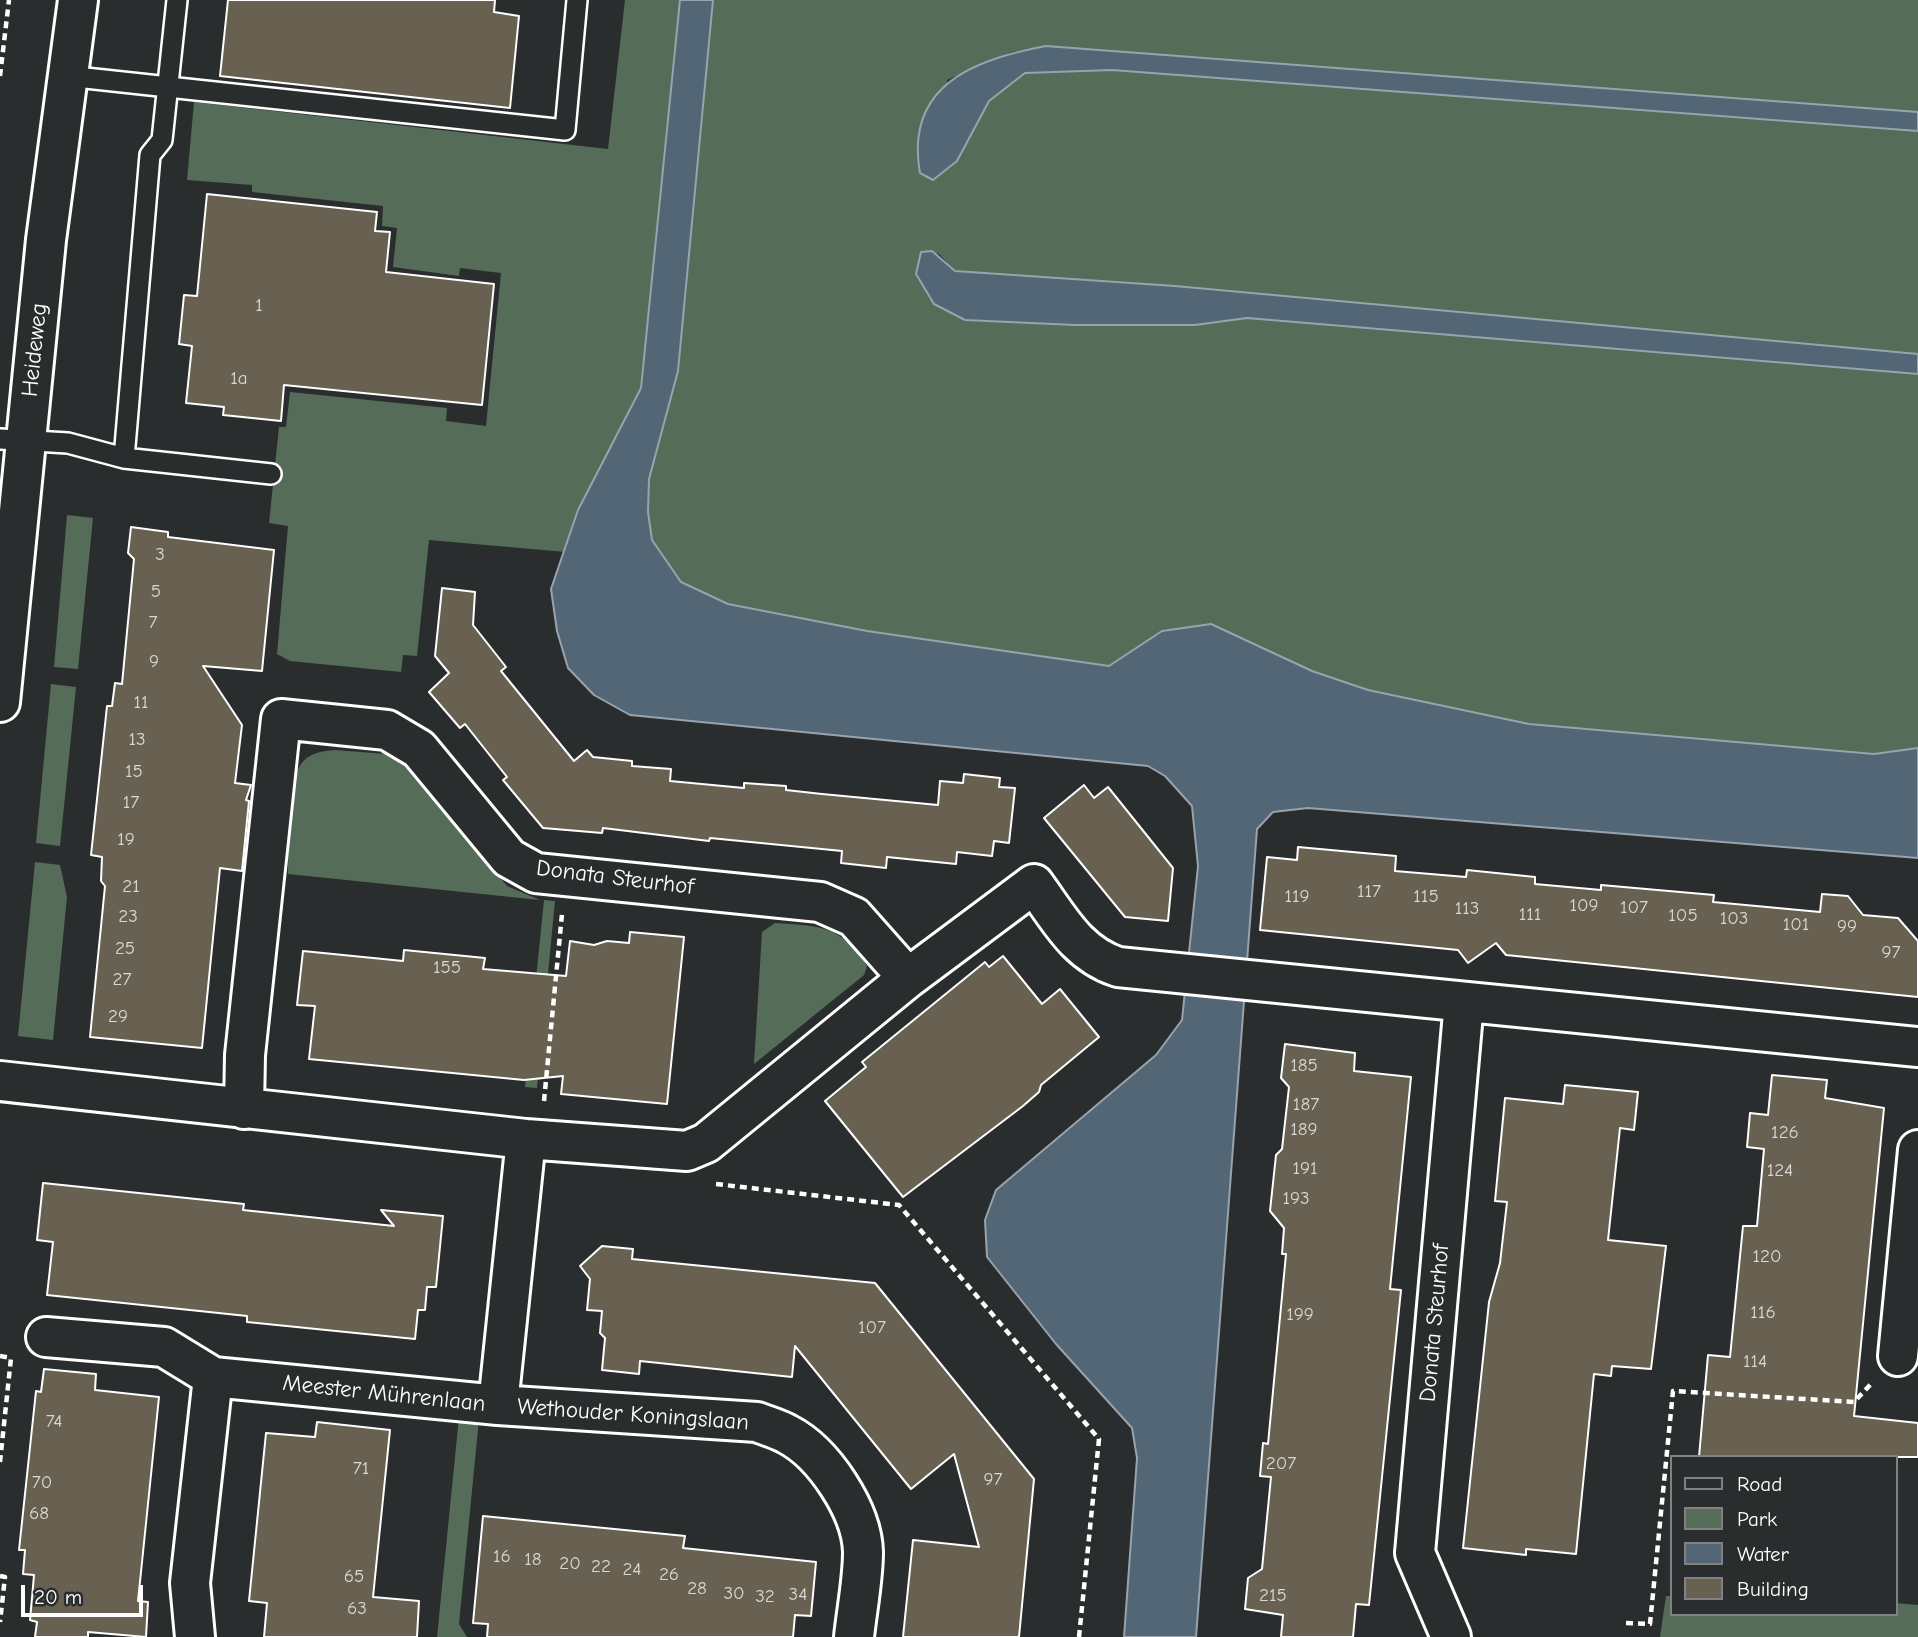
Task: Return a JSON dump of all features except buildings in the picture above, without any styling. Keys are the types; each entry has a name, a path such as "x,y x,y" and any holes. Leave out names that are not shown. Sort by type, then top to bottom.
{"street":[{"name":"Heideweg","path":"0,702 13,440 78,0"},
{"name":"Donata Steurhof","path":"244,1109 245,1055 281,719 387,730 419,749 509,859 536,873 820,902 854,917 908,978"},
{"path":"0,1081 533,1140 687,1151 706,1143 908,978 1034,884 1082,948 1096,960 1118,967 1918,1047"},
{"name":"Donata Steurhof","path":"1451,1637 1415,1553 1464,1002"},
{"name":"Meester Mührenlaan","path":"46,1337 164,1347 213,1377 498,1405 533,1140"},
{"path":"1898,1356 1918,1150"},
{"path":"195,1637 190,1583 213,1377"},
{"name":"Wethouder Koningslaan","path":"498,1405 757,1423 789,1434 811,1453 850,1501 861,1532 863,1553 854,1637"}],"lane":[{"path":"124,458 150,155 162,140 177,0"},
{"path":"67,76 565,131 578,0"},
{"path":"13,440 88,446 124,458 271,474"}],"path":[{"path":"0,76 9,0"},
{"path":"533,1140 566,875"},
{"path":"687,1151 709,1183 899,1205 1099,1439 1079,1637"},
{"path":"0,1356 44,1360 46,1337"},
{"path":"1626,1623 1650,1624 1673,1391 1854,1402 1898,1356"},
{"path":"0,1462 11,1358"},
{"path":"0,1576 5,1577 0,1622"}],"green space":[{"path":"625,0 680,0 641,388 578,510 566,552 429,540 417,656 403,655 401,672 290,661 277,654 288,526 269,523 279,427 286,427 290,392 447,408 446,421 486,426 501,273 460,268 459,276 393,267 397,228 382,226 383,206 252,192 252,185 187,180 194,102 608,149"},
{"path":"713,0 1918,0 1918,112 1046,46 1012,52 947,80 957,161 989,101 1026,73 1112,70 1918,131 1918,354 1175,286 955,271 937,252 966,320 1142,325 1247,318 1918,374 1918,748 1874,754 1529,724 1368,690 1312,671 1163,631 1109,666 1075,663 867,631 728,604 681,582 652,540 648,512 649,479 678,371"},
{"path":"67,515 93,518 78,669 54,667"},
{"path":"51,684 76,687 60,846 36,843"},
{"path":"335,750 399,755 507,886 540,900 288,874 290,816 297,772 308,757"},
{"path":"35,862 60,865 67,897 53,1040 18,1036"},
{"path":"544,900 555,901 537,1088 525,1087"},
{"path":"775,923 817,927 839,935 867,966 864,975 754,1064 762,932"},
{"path":"459,1417 479,1419 459,1624 467,1637 437,1637"},
{"path":"1666,1596 1670,1596 1670,1616 1897,1616 1897,1603 1918,1605 1918,1637 1660,1637"}],"water":[{"path":"680,0 713,0 678,371 649,479 648,512 652,540 681,582 728,604 867,631 1109,666 1162,631 1211,624 1312,671 1368,690 1529,724 1874,754 1918,748 1918,858 1308,808 1273,812 1257,829 1196,1637 1124,1637 1137,1458 1132,1428 1056,1344 987,1257 985,1220 996,1190 1156,1055 1182,1020 1198,866 1192,806 1165,776 1148,766 630,715 594,695 568,668 557,631 551,589 578,510 641,388"},
{"path":"1046,46 1918,112 1918,131 1112,70 1025,73 989,101 957,161 933,180 920,173 918,143 923,118 934,98 950,81 994,59"},
{"path":"932,251 955,271 1175,286 1918,354 1918,374 1247,318 1195,325 1075,325 965,320 934,304 916,274 921,252"}]}
